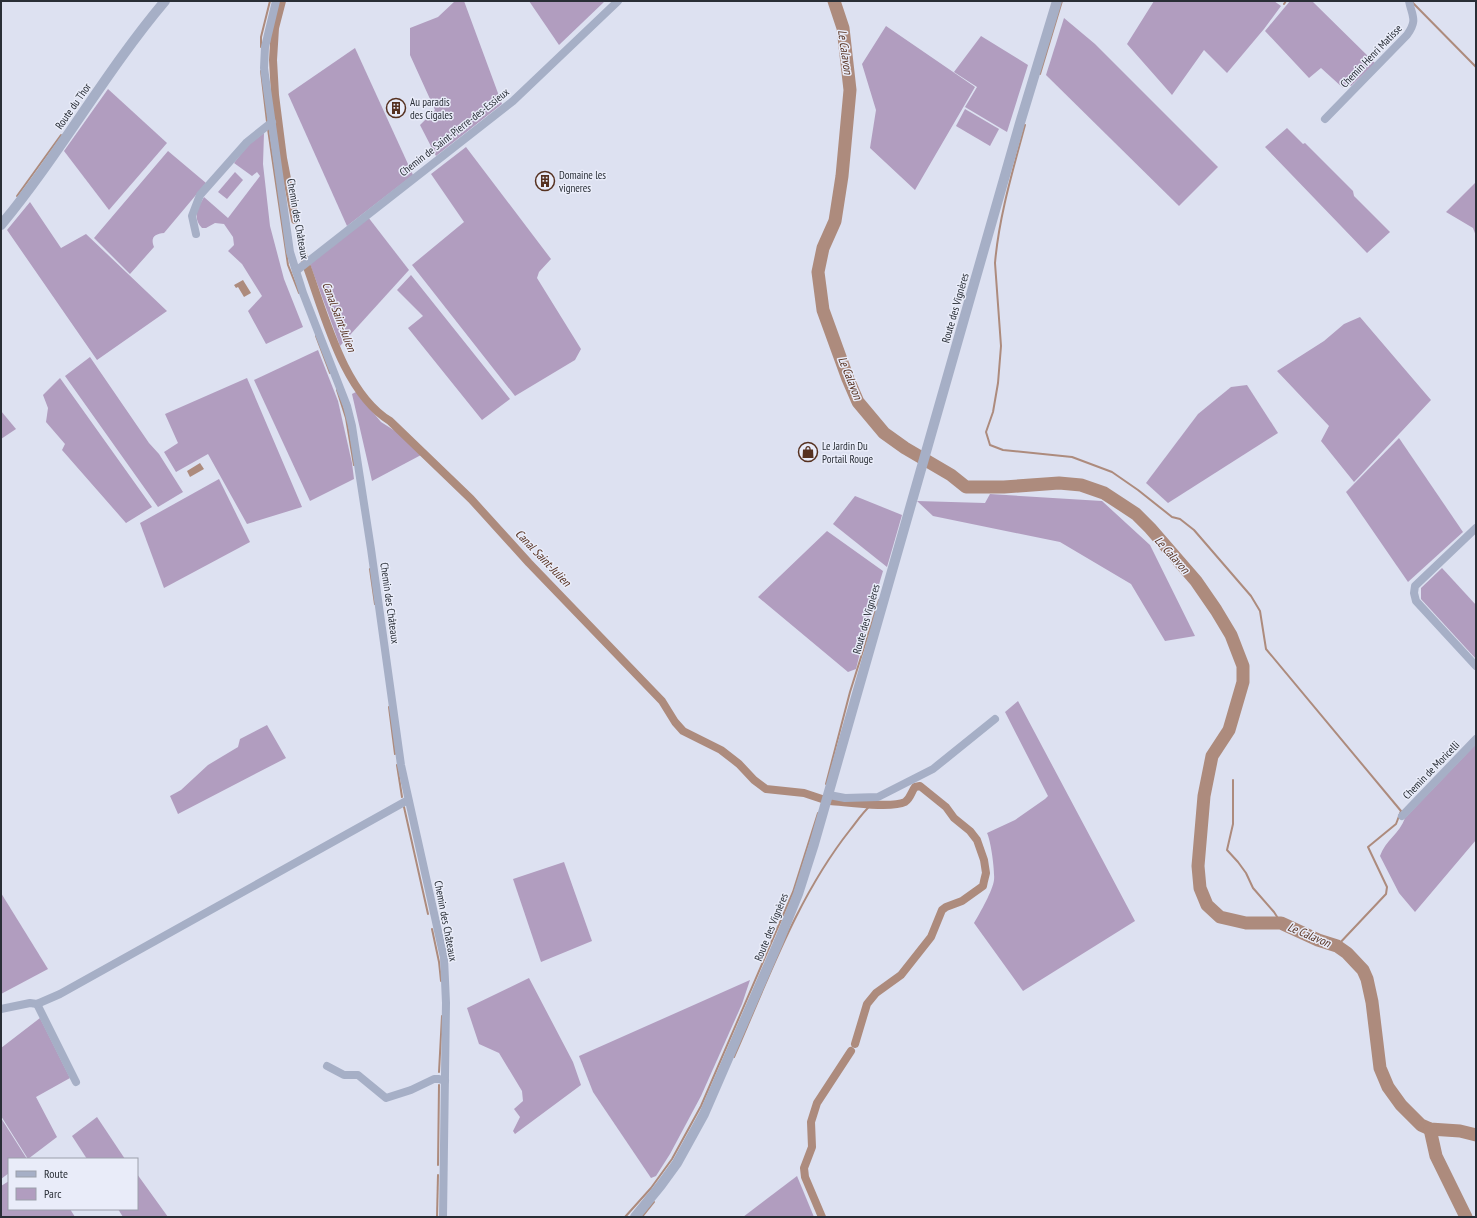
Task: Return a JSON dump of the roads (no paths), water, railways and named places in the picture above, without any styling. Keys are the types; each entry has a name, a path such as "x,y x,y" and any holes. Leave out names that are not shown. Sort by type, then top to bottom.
{"street":[{"name":"Route du Thor","path":"1,226 55,153 136,37 165,1"},
{"name":"Chemin des Châteaux","path":"276,1 265,47 264,68 289,244 303,293 347,406 371,549 401,765 444,958 446,1003 443,1217"},
{"name":"Chemin de Saint-Pierre-des-Essieux","path":"296,271 513,101 618,1"},
{"name":"Route des Vignères","path":"635,1217 677,1163 704,1114 776,949 798,894 827,799 1057,1"},
{"name":"Chemin Henri Matisse","path":"1325,119 1410,32 1414,21 1410,1"},
{"path":"196,234 192,216 200,195 247,142 272,122"},
{"path":"1476,528 1415,586 1414,592 1416,601 1476,666"},
{"path":"827,799 878,797 933,769 995,719"},
{"name":"Chemin de Moricelli","path":"1402,816 1476,739"},
{"path":"1,1009 30,1002 37,1004 60,994 408,800"},
{"path":"37,1004 76,1082"},
{"path":"327,1066 344,1075 358,1075 386,1098 411,1090 434,1080 439,1079 445,1081"}],"waterway":[{"path":"261,47 261,37 270,1"},
{"name":"Canal Saint-Julien","path":"282,1 275,28 273,60 275,95 283,158 295,220"},
{"name":"Le Calavon","path":"834,1 843,28 850,90 842,176 835,221 823,248 818,272 823,310 858,402 884,433 905,448 951,475 966,487 1004,487 1059,483 1081,485 1104,493 1136,514 1196,581 1231,635 1243,666 1243,682 1229,730 1212,756 1204,796 1198,866 1200,888 1207,905 1220,917 1246,923 1281,923 1318,940 1337,946 1347,953 1363,970 1367,979 1372,1002 1380,1068 1388,1087 1401,1105 1421,1125 1430,1129 1460,1131 1476,1135"},
{"path":"1040,74 1062,1"},
{"path":"1412,2 1476,67"},
{"path":"261,71 267,122"},
{"path":"1025,125 1003,211 995,263 1001,346 998,383 993,412 986,432 990,445 1003,450 1072,457 1112,472 1172,517 1180,519 1194,530 1251,596 1260,611 1266,649 1401,811 1396,824 1368,847 1387,887 1386,894 1337,946"},
{"path":"268,129 288,265 299,293"},
{"path":"17,196 61,135"},
{"name":"Canal Saint-Julien","path":"303,254 305,261"},
{"name":"Canal Saint-Julien","path":"307,267 338,352 348,373 360,392 374,408 390,421 471,499 529,563 662,701 675,722 683,731 721,750 739,764 754,780 766,789 804,793 822,799"},
{"path":"316,336 330,373"},
{"path":"337,390 346,418 354,465"},
{"path":"370,569 375,604"},
{"path":"826,784 850,692 879,600"},
{"path":"389,707 395,754"},
{"path":"397,765 402,797"},
{"path":"1233,780 1233,824 1227,850 1238,862 1246,873 1253,888 1274,912 1281,923"},
{"name":"Canal Saint-Julien","path":"830,801 879,805 898,804 905,802 910,797 915,787 920,786 946,807 954,818 970,831 977,840 984,860 986,873 983,886 962,901 942,910 931,937 901,975 876,993 867,1004 855,1044"},
{"path":"734,1057 785,940 814,883 831,856 860,817 871,805"},
{"path":"404,807 428,914"},
{"path":"625,1217 651,1188 672,1159 701,1106 793,892 818,813"},
{"path":"432,929 439,962 441,981"},
{"path":"439,1072 442,1016"},
{"name":"Canal Saint-Julien","path":"822,1217 805,1177 804,1168 812,1147 811,1122 817,1103 851,1051"},
{"path":"438,1165 439,1085"},
{"path":"1430,1129 1436,1156 1466,1217"},
{"path":"437,1217 438,1175"},
{"path":"642,1217 654,1202"}],"place":[{"name":"Au paradis des Cigales","path":"396,108"},
{"name":"Domaine les vigneres","path":"545,181"},
{"name":"Le Jardin Du Portail Rouge","path":"808,452"}]}
